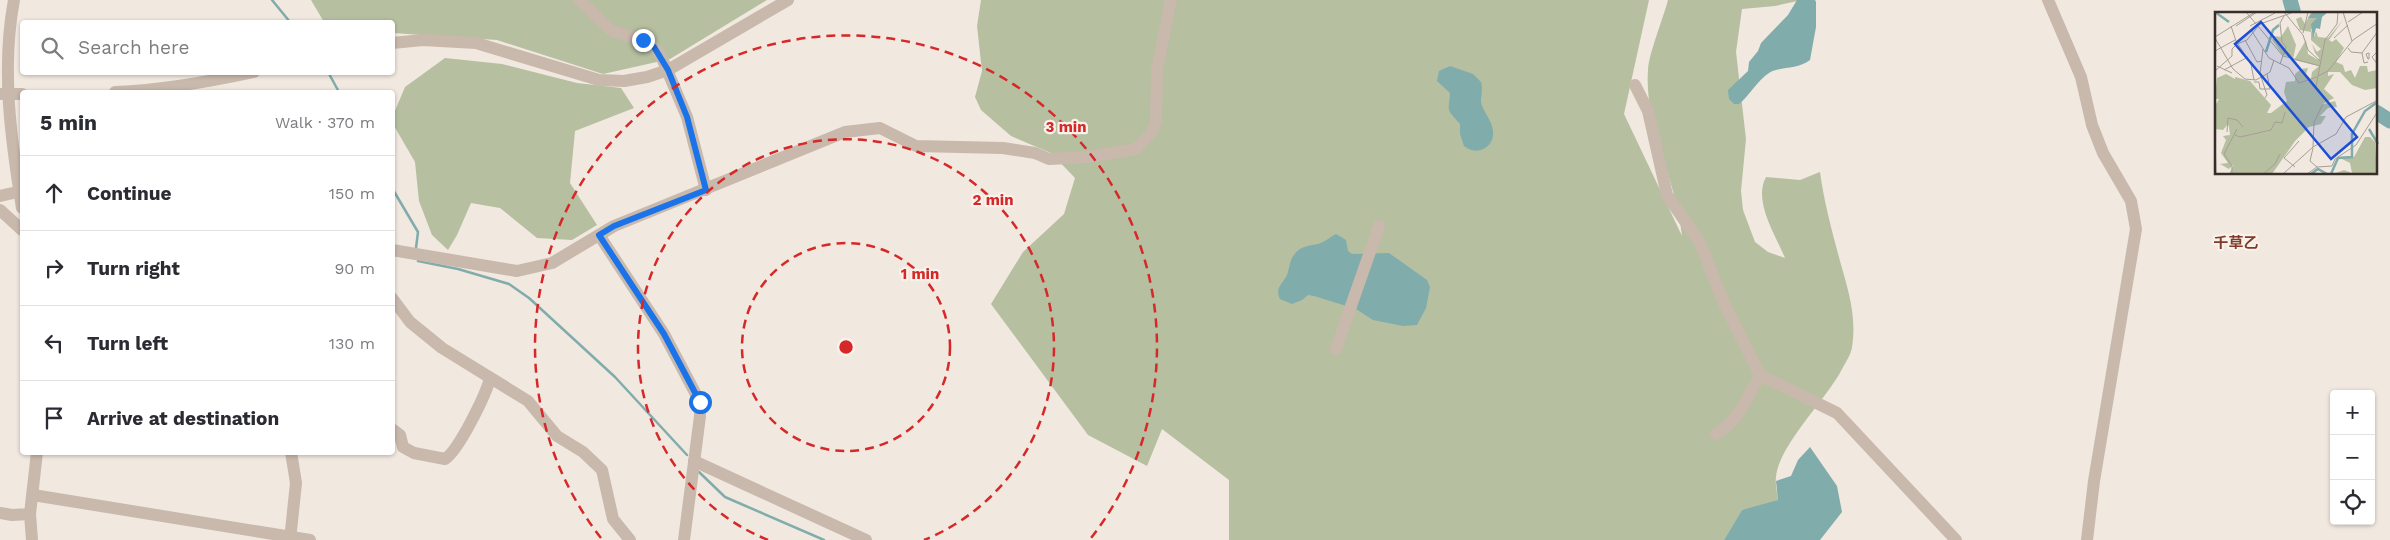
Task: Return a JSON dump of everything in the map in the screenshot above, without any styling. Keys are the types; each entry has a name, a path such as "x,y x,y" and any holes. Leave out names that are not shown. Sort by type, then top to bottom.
{"street":[{"path":"14,0 4,27 4,94 20,185"},
{"path":"578,0 612,32 643,40 654,47 668,70 687,117 706,190"},
{"path":"395,43 423,40 476,43 598,80 624,80 647,77 668,70 788,0"},
{"path":"395,251 517,271 552,262 614,226 845,132 855,130 880,128 916,146 1003,148 1035,153 1049,159 1088,157 1136,149 1154,127 1157,70 1171,0"},
{"path":"2048,0 2081,77 2092,125 2103,153 2131,202 2136,229 2094,481 2087,540"},
{"path":"134,90 189,84 238,75"},
{"path":"1635,85 1648,111 1668,195 1700,243 1724,303 1760,375 1836,413 1956,540"},
{"path":"4,94 20,94"},
{"path":"0,196 20,191"},
{"path":"0,210 20,228"},
{"path":"1336,349 1380,226"},
{"path":"599,235 664,334 700,402 684,540"},
{"path":"395,302 410,322 442,348 528,401 557,436 583,452 602,470 613,520 630,540"},
{"path":"1716,434 1726,429 1736,417 1760,375"},
{"path":"395,431 400,435 403,447 414,453 445,459 452,455 462,439 487,391 490,379"},
{"path":"32,540 30,514 37,455"},
{"path":"290,538 296,483 291,455"},
{"path":"694,461 866,540"},
{"path":"33,495 310,540"},
{"path":"0,513 12,515 30,514"}],"green space":[{"path":"311,0 767,0 670,59 603,74 497,40 395,33 395,20 323,20"},
{"path":"981,0 1649,0 1624,114 1682,236 1674,194 1651,112 1648,91 1649,63 1668,0 1802,0 1775,6 1742,9 1736,52 1746,139 1741,191 1743,210 1755,242 1768,252 1785,258 1771,228 1764,207 1762,196 1766,177 1800,180 1820,172 1828,217 1851,303 1853,336 1850,353 1841,371 1793,438 1779,465 1776,480 1778,500 1746,521 1743,509 1724,540 1229,540 1229,480 1162,429 1147,466 1088,435 991,304 1023,252 1064,214 1075,178 1051,153 1011,136 981,110 975,97 982,71 977,26"},
{"path":"445,58 502,64 577,83 621,88 634,108 575,131 570,183 597,225 572,240 537,238 500,208 471,203 448,250 432,235 419,201 415,162 395,127 395,111 405,87"}],"water":[{"path":"1797,0 1815,0 1816,2 1816,27 1810,60 1800,65 1778,69 1769,73 1739,104 1734,104 1729,99 1728,90 1748,71 1749,62 1758,51 1761,43 1788,15"},
{"path":"1450,66 1473,74 1481,82 1481,102 1493,131 1491,142 1484,149 1474,151 1464,146 1460,134 1460,124 1449,110 1450,93 1437,81 1439,71"},
{"path":"1336,234 1346,240 1348,251 1352,254 1389,253 1427,280 1430,287 1426,308 1417,325 1403,326 1373,320 1356,309 1314,296 1308,295 1292,304 1280,299 1278,290 1287,275 1294,254 1303,248 1321,243"},
{"path":"1810,447 1837,486 1842,512 1820,540 1724,540 1742,510 1778,500 1776,481 1791,476 1798,460"}],"waterway":[{"path":"272,0 288,20"},
{"path":"2290,0 2293,12"},
{"path":"330,75 338,90"},
{"path":"2378,113 2390,121"},
{"path":"395,193 418,232 416,248"},
{"path":"418,261 458,269 509,284 529,298 615,377 687,455"},
{"path":"699,472 725,497 824,540"}],"district":[{"name":"千草乙","path":"2236,243"}],"route":[{"path":"643,40 654,47 668,70 687,117 706,190 614,226 599,235 664,334 700,402"}]}
